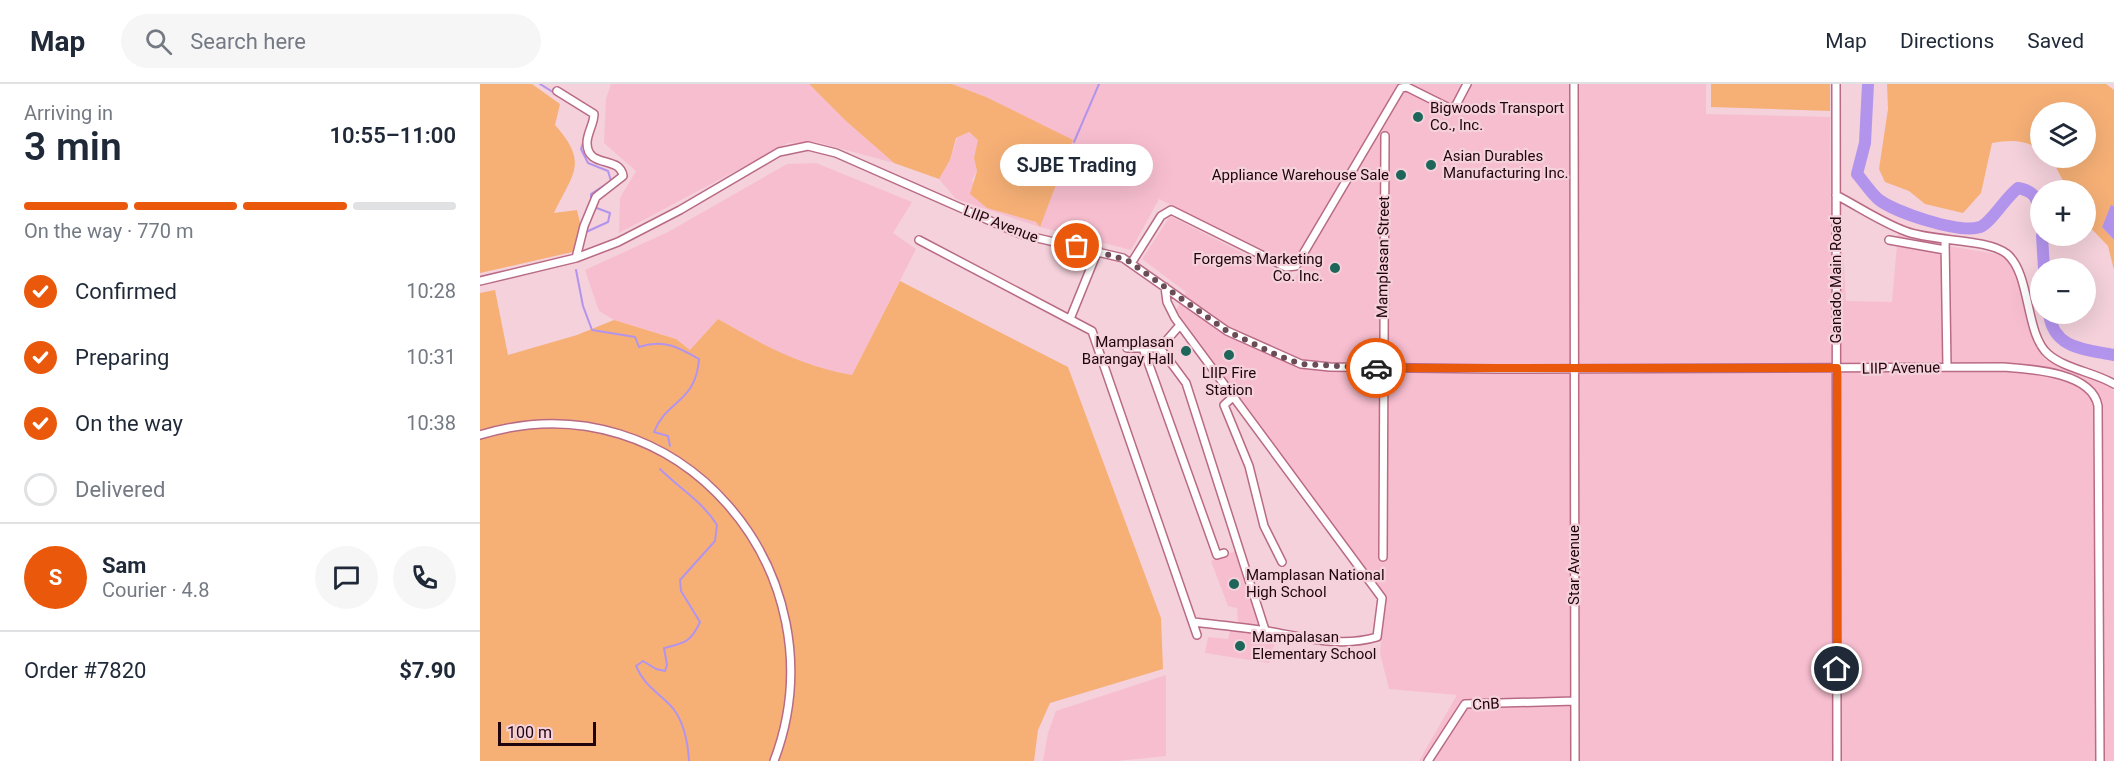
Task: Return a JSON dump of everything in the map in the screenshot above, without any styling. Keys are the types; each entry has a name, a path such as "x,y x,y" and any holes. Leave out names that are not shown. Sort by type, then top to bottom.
{"street":[{"path":"1132,262 1161,216 1171,210 1286,267 1296,267 1401,88 1407,87 1451,109 1456,105 1467,84"},
{"name":"Star Avenue","path":"1574,84 1575,761"},
{"name":"Ganado Main Road","path":"1836,84 1837,761"},
{"path":"557,91 594,114 587,142 589,154 595,159 616,165 622,170 620,180 603,190 594,204 584,226 576,258"},
{"name":"Mamplasan Street","path":"1383,557 1382,368 1385,136"},
{"name":"LIIP Avenue","path":"480,281 576,258 618,242 772,154 802,146 820,147 1020,234 1098,250 1132,262 1227,331 1301,364 1382,368 1947,367 2044,370 2087,387 2097,398 2100,761"},
{"name":"Ganado Main Road","path":"1836,195 1904,231 1994,247 2006,253 2018,266 2043,349 2054,358 2114,384"},
{"path":"919,240 1092,331 1197,635"},
{"path":"1889,240 1945,249"},
{"path":"1945,240 1947,367"},
{"path":"1070,319 1098,250"},
{"path":"1165,287 1167,302 1180,325 1382,598 1377,638 1368,640 1324,641 1264,630 1193,622"},
{"path":"1127,348 1160,348 1180,325"},
{"path":"1143,348 1216,555 1224,553"},
{"path":"1160,348 1186,383 1264,630"},
{"path":"1234,396 1224,405 1249,466 1264,526 1282,562"},
{"path":"480,435 505,429 542,425 579,427 616,434 651,447 684,465 726,502 750,531 768,564 786,617 791,654 791,691 785,728 774,761"},
{"name":"CnB","path":"1428,761 1465,705 1575,701"}],"shaded area":[{"path":"480,84 532,84 560,104 555,125 572,149 575,159 572,178 554,213 577,210 581,227 577,251 480,273"},
{"path":"611,84 809,84 846,121 894,163 816,142 788,143 619,233 620,198 636,171 604,143 606,99"},
{"path":"809,84 952,84 986,97 1073,140 1040,227 1036,222 987,208 970,194 977,171 974,158 978,140 969,132 956,138 950,160 939,179 894,163 846,121"},
{"path":"952,84 1399,84 1296,261 1290,263 1159,199 1131,250 1040,227 956,199 939,179 950,160 957,138 968,132 979,140 974,158 977,171 972,180 987,208 1036,222 986,97"},
{"path":"1409,84 1463,84 1455,100 1447,105"},
{"path":"1472,84 1706,84 1706,114 1830,117 1831,254 1843,253 1846,301 1892,302 1898,233 1930,243 2003,255 2016,270 2033,334 2044,359 2106,384 2114,391 2114,761 1419,761 1457,695 1389,689 1380,653 1386,600 1176,310 1186,292 1142,259 1170,216 1294,279 1405,89 1450,114 1460,109"},
{"path":"1711,84 1830,84 1830,111 1711,107"},
{"path":"1887,84 2106,84 2114,90 2114,206 2111,206 2102,227 2114,240 2114,270 2108,246 2096,233 2096,180 2063,180 2056,168 2096,168 2096,102 2030,102 2030,144 2017,141 1992,143 1981,193 1963,213 1925,204 1909,191 1885,182 1879,169 1888,109"},
{"path":"816,163 912,202 893,233 916,249 852,375 820,369 776,353 718,319 690,350 676,339 614,320 599,311 585,270 668,232 787,164"},
{"path":"2111,205 2114,206 2114,240 2102,227"},
{"path":"900,281 1068,367 1161,618 1163,669 1050,703 1038,730 1034,761 480,761 480,293 495,290 508,355 577,335 614,320 676,339 690,350 718,319 798,360 852,375"},
{"name":"Mamplasan National High School","path":"1238,550 1262,627 1238,624 1237,608 1228,606 1211,561"},
{"name":"Mampalasan Elementary School","path":"1231,628 1277,635 1269,663 1205,653 1208,637 1228,639"},
{"path":"1166,675 1166,756 1117,761 1043,761 1048,733 1056,711"}],"waterway":[{"path":"540,84 575,106"},
{"path":"1074,142 1099,84"},
{"path":"1868,84 1865,143 1857,174 1878,199 1898,210 1927,221 1970,228 1984,225 2018,188 2030,193"},
{"path":"585,137 581,149 588,163 608,171 611,181 591,194 591,203"},
{"path":"586,232 608,222 610,213 594,207"},
{"path":"2043,246 2043,258"},
{"path":"576,270 583,306 592,330 635,337 639,347 663,344 699,359 697,373 687,393 659,421 654,432 668,436 670,446"},
{"path":"2052,324 2057,334 2072,345 2114,355"},
{"path":"660,469 698,502 717,525 715,541 680,580 681,591 700,622 697,629 686,641 664,648 667,665 665,671 656,669 643,661 636,666 646,683 674,709 678,716 686,738 689,761"}],"way so far":[{"path":"1077,246 1114,254 1132,262 1227,331 1279,356 1301,364 1376,368"}],"place":[{"name":"Bigwoods Transport Co., Inc.","path":"1418,117"},
{"name":"Asian Durables Manufacturing Inc.","path":"1431,165"},
{"name":"Appliance Warehouse Sale","path":"1401,175"},
{"name":"SJBE Trading","path":"1077,246"},
{"name":"Forgems Marketing Co. Inc.","path":"1335,268"},
{"name":"Mamplasan Barangay Hall","path":"1186,351"},
{"name":"LIIP Fire Station","path":"1229,355"},
{"name":"Mamplasan National High School","path":"1234,584"},
{"name":"Mampalasan Elementary School","path":"1240,646"}],"route":[{"path":"1376,368 1837,368 1837,669"}]}
